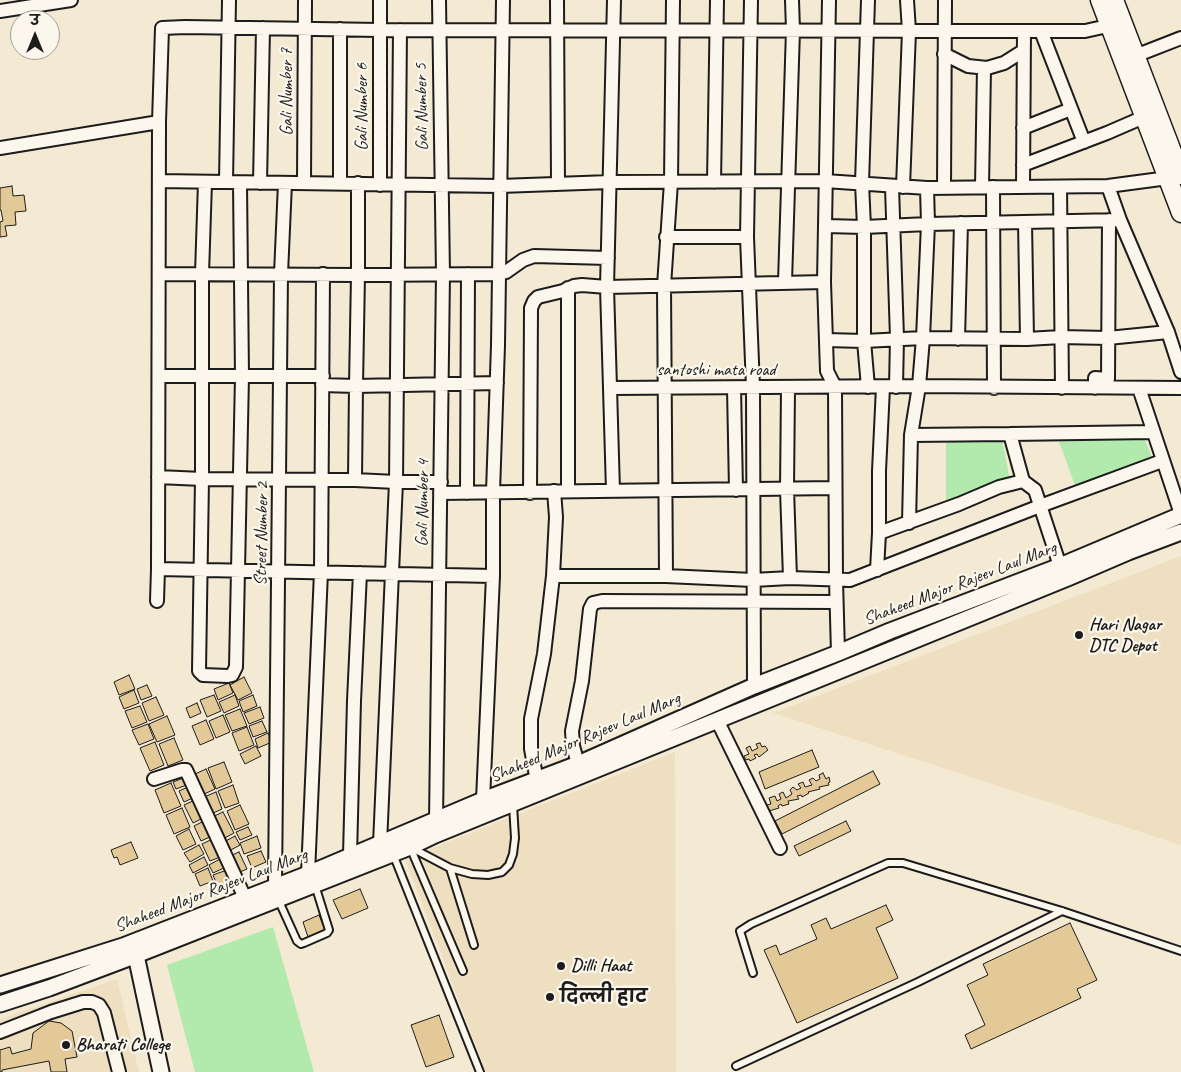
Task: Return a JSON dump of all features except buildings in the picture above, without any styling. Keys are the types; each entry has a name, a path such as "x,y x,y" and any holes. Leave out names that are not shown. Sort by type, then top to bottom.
{"main road":[{"path":"1100,0 1135,56 1174,177 1181,213"},
{"path":"1114,0 1116,25 1144,117 1174,177"}],"street":[{"path":"0,11 29,4 71,0"},
{"path":"226,182 229,0"},
{"name":"Gali Number 7","path":"304,0 304,184"},
{"name":"Gali Number 6","path":"380,0 380,184"},
{"name":"Gali Number 5","path":"439,0 440,185"},
{"path":"483,800 493,576 503,0"},
{"path":"557,0 558,184"},
{"path":"613,491 607,287 614,0"},
{"path":"666,576 664,286 671,182 673,0"},
{"path":"714,182 717,0"},
{"path":"751,0 752,30 747,237 754,387 754,686"},
{"path":"785,282 793,30 792,0"},
{"path":"829,0 824,282 827,371 835,387 838,653"},
{"path":"868,0 862,183 864,341 868,387"},
{"path":"876,570 879,533 879,471 897,338 894,226 909,31 907,0"},
{"path":"944,188 945,0"},
{"path":"157,600 159,122 162,28 1084,31 1116,25"},
{"path":"260,183 263,28"},
{"path":"340,29 340,183"},
{"path":"386,848 398,384 400,30"},
{"path":"1023,187 1024,31"},
{"path":"1041,31 1084,142"},
{"path":"1135,56 1181,38"},
{"path":"944,54 968,66 984,68 1004,63 1024,51"},
{"path":"984,68 987,187 993,223 994,388"},
{"path":"1023,128 1071,109"},
{"path":"1023,165 1144,117"},
{"path":"0,148 159,122"},
{"path":"159,181 500,186 610,182 825,181 898,187 944,188 1108,186 1174,177"},
{"path":"205,182 202,274 202,479 199,671 203,675 228,676 232,675 236,667 242,376 240,182"},
{"name":"Street Number 2","path":"276,892 281,274 285,183"},
{"path":"355,480 358,183"},
{"name":"Gali Number 4","path":"436,821 443,274 440,185"},
{"path":"1108,186 1115,220 1168,332 1181,372"},
{"path":"1060,187 1062,388"},
{"path":"909,523 911,434 919,386 923,338 928,224 927,188"},
{"path":"826,226 864,227 1115,220"},
{"path":"1095,388 1095,378 1108,379 1108,338 1115,220"},
{"path":"1025,222 1027,339"},
{"path":"958,339 961,223"},
{"path":"666,237 747,237"},
{"path":"159,274 499,274 534,256 608,258"},
{"path":"311,879 321,572 323,274"},
{"path":"467,492 468,274"},
{"path":"530,493 532,308 534,301 538,297 582,286 824,282"},
{"path":"568,288 568,491"},
{"path":"826,340 1108,338 1168,332"},
{"path":"158,376 281,376 356,386 497,383"},
{"name":"santoshi mata road","path":"610,388 919,386 1181,388"},
{"path":"734,388 736,490"},
{"path":"788,388 787,489 790,578"},
{"path":"1139,388 1181,514"},
{"path":"911,434 1153,432"},
{"path":"1010,434 1023,482 1035,490 1060,566"},
{"path":"553,576 666,576 753,580 790,578 850,580 1162,461"},
{"path":"158,477 355,480 396,482 467,492 530,493 554,491 835,488"},
{"path":"879,533 999,488 1023,482"},
{"path":"537,781 531,749 531,719 544,654 553,576 556,517 554,491"},
{"name":"Shaheed Major Rajeev Laul Marg","path":"0,985 130,951 311,879 386,848 436,821 483,800 578,764 754,686 890,630 1060,566 1181,514"},
{"name":"Shaheed Major Rajeev Laul Marg","path":"311,879 350,855 386,848 410,846 1181,532"},
{"path":"158,568 493,576"},
{"path":"350,855 360,573"},
{"path":"578,764 573,746 572,731 584,665 590,609 593,603 602,601 836,602"},
{"path":"718,720 780,848"},
{"path":"154,779 186,770 245,898"},
{"name":"Shaheed Major Rajeev Laul Marg","path":"0,1004 49,988 245,898 276,892"},
{"path":"130,951 151,1072"},
{"path":"130,951 161,1072"},
{"path":"0,1032 51,1012 83,1002 92,1002 99,1005 104,1013 120,1072"}],"lane":[{"path":"410,846 450,868 472,874 488,875 502,872 509,865 513,854 515,838 513,804"},
{"path":"410,846 463,971"},
{"path":"386,848 480,1072"},
{"path":"753,973 740,931 751,924 888,863 903,863 1062,910 1181,951"},
{"path":"450,868 474,945"},
{"path":"276,892 297,941 301,944 304,943 327,933 329,930 311,879"},
{"path":"736,1066 918,982 1062,910"}],"shaded area":[{"name":"Hari Nagar DTC Depot","path":"1181,556 1181,845 773,713"},
{"name":"Dilli Haat","path":"675,752 676,1072 486,1072 405,859"},
{"name":"Bharati College","path":"117,979 139,1072 0,1072 0,1019"}],"green space":[{"path":"1057,436 1144,438 1156,467 1078,494"},
{"path":"1002,439 1010,480 946,507 946,441"},
{"path":"273,927 314,1072 195,1072 167,965"}],"place":[{"name":"Hari Nagar DTC Depot","path":"1079,635"},
{"name":"Dilli Haat","path":"561,966"},
{"name":"दिल्ली हाट","path":"550,997"},
{"name":"Bharati College","path":"66,1045"}]}
